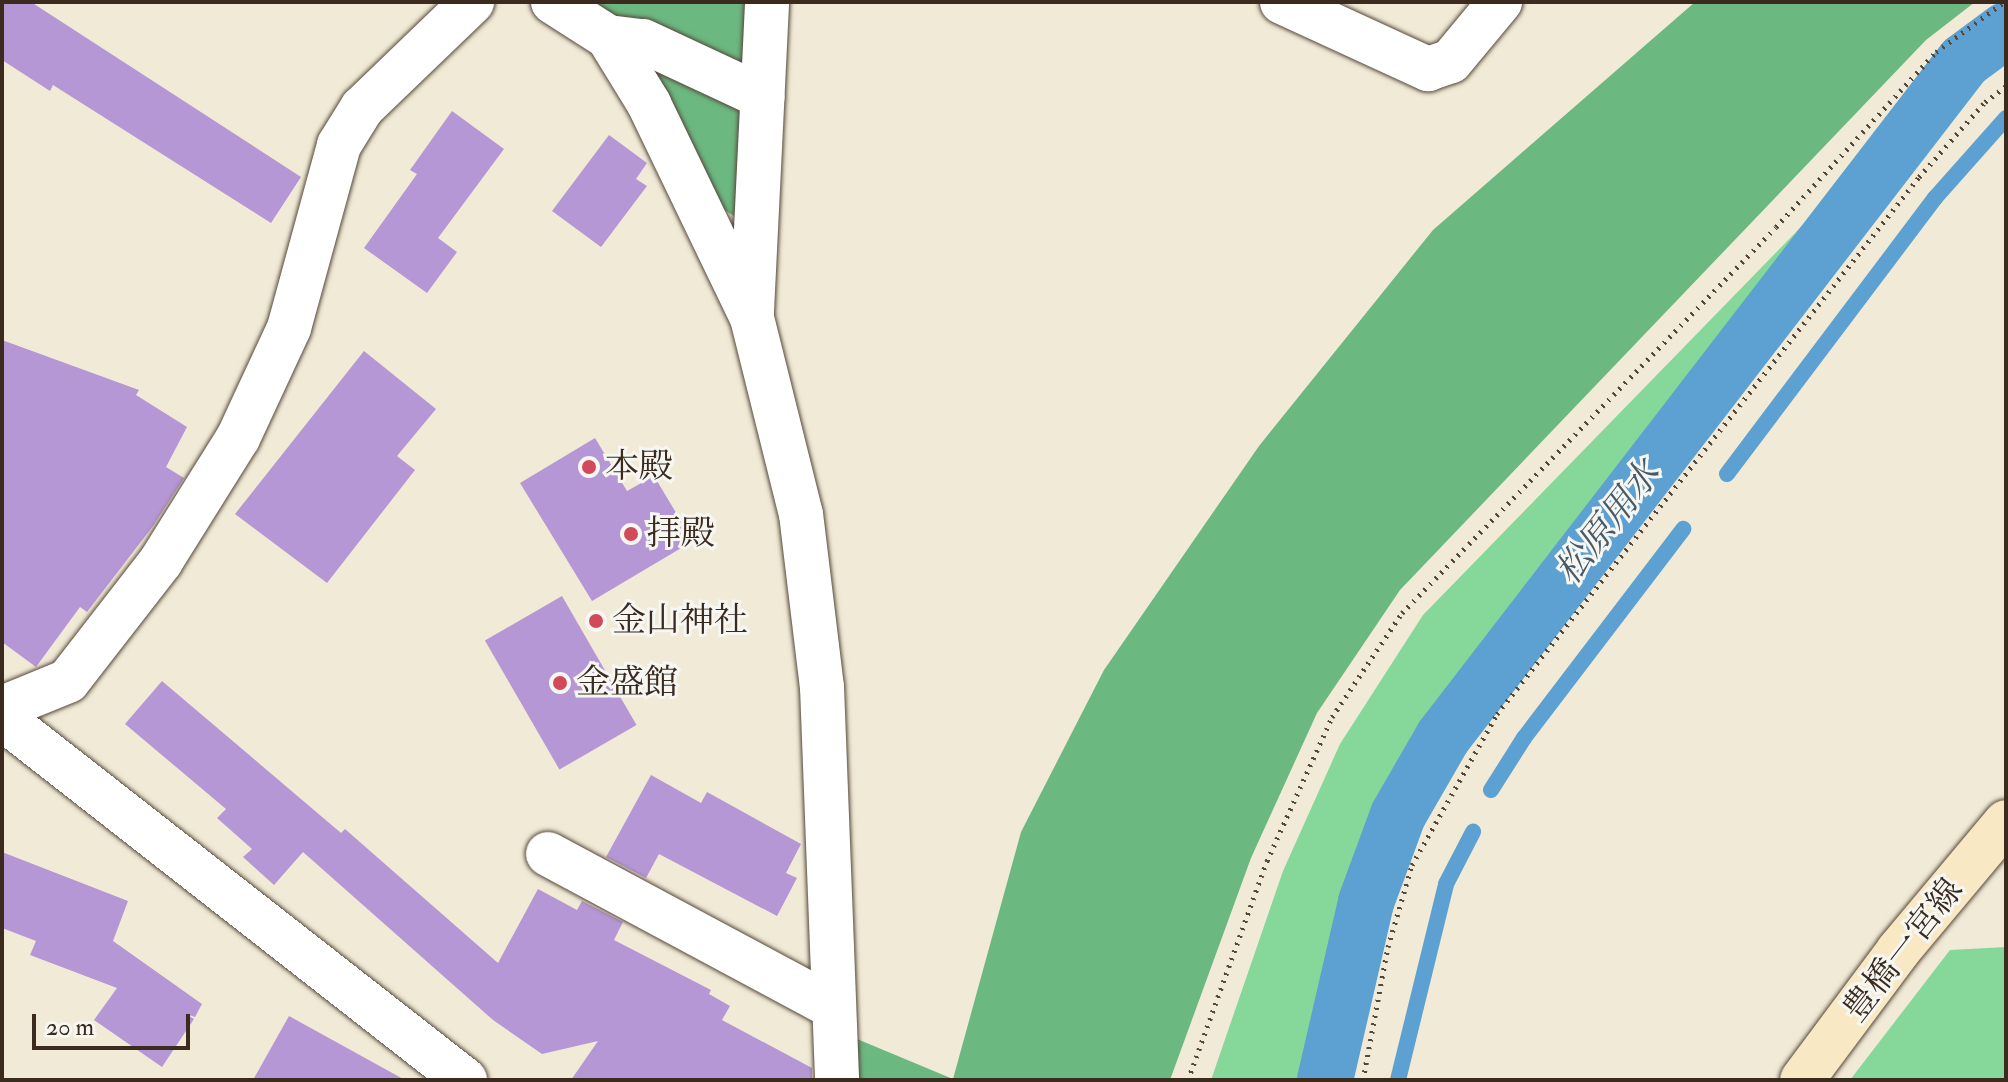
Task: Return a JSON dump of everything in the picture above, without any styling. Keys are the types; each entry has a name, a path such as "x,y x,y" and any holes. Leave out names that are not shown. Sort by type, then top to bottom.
{"main road":[{"name":"豊橋一宮線","path":"1802,1080 1898,951 2006,822"}],"street":[{"path":"2,708 68,681 161,561 238,438 289,328 339,145 362,108 472,2"},
{"path":"553,2 608,37 643,41 763,97"},
{"path":"752,318 767,2"},
{"path":"1282,2 1428,69 1451,61 1500,2"},
{"path":"608,37 649,104 752,318 801,514 822,687 837,1080"},
{"path":"2,718 465,1080"},
{"path":"548,854 832,1006"}],"path":[{"path":"1188,1080 1267,861 1326,732 1402,613 1776,227 1936,52 2004,2"},
{"path":"1363,1080 1388,947 1412,865 1497,714 1919,177 1985,102 2006,86"}],"green space":[{"path":"580,2 757,2 750,200 734,216 711,202"},
{"path":"1695,2 1975,2 1926,40 1400,590 1317,713 1251,858 1170,1080 850,1080 845,1034 953,1079 1021,832 1104,670 1259,446 1433,230"},
{"path":"1871,155 1423,730 1381,808 1344,900 1299,1080 1211,1080 1283,871 1340,744 1423,615"},
{"path":"2006,947 2006,1080 1850,1080 1950,950"}],"building":[{"path":"2,2 31,2 301,177 271,223 53,85 50,91 2,60"},
{"path":"452,111 504,149 438,238 457,252 427,293 364,248 417,174 410,170"},
{"path":"609,135 647,163 636,179 647,186 601,247 552,211"},
{"path":"2,340 139,390 136,395 187,427 166,467 184,478 153,526 87,612 80,607 36,667 2,642"},
{"path":"364,351 436,409 397,456 415,470 327,583 235,514"},
{"path":"595,438 627,491 654,476 693,541 592,601 520,483"},
{"name":"金盛館","path":"562,596 636,725 559,770 485,640"},
{"path":"162,681 341,833 345,829 498,963 538,889 577,910 582,901 623,922 614,940 711,990 709,994 730,1006 722,1020 812,1068 812,1080 571,1080 598,1041 542,1054 493,1020 303,852 274,885 243,857 252,849 217,818 226,809 125,724"},
{"path":"651,775 701,803 707,792 801,844 786,873 797,878 777,916 659,854 646,878 606,857"},
{"path":"2,852 128,901 113,941 202,1004 195,1017 186,1014 194,1019 162,1067 94,1020 117,988 30,955 36,941 2,928"},
{"path":"289,1016 405,1080 253,1080"}],"waterway":[{"name":"松原用水","path":"1325,1080 1366,902 1398,815 1443,737 1964,61 2006,30"},
{"path":"1727,474 1935,198 2006,118"},
{"path":"1491,790 1524,738 1683,529"},
{"path":"1398,1080 1446,884 1473,832"}],"place":[{"name":"本殿","path":"589,467"},
{"name":"拝殿","path":"631,534"},
{"name":"金山神社","path":"596,621"},
{"name":"金盛館","path":"560,683"}]}
